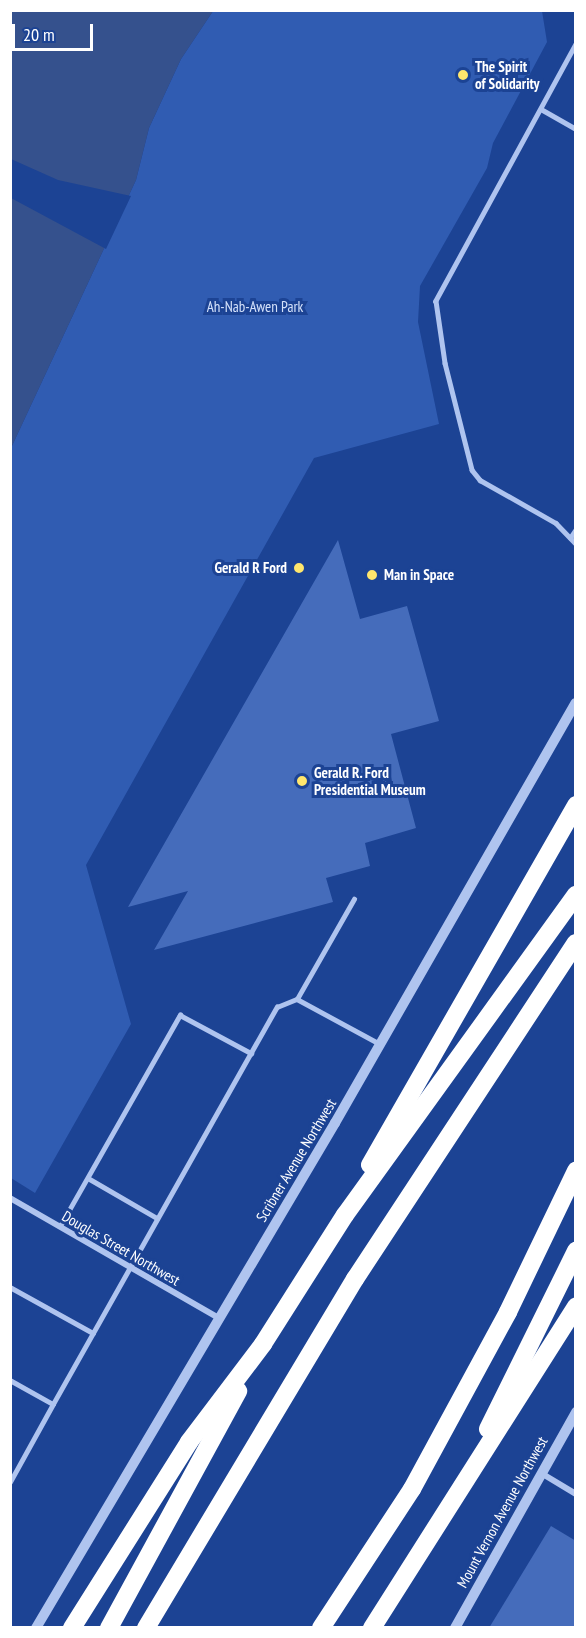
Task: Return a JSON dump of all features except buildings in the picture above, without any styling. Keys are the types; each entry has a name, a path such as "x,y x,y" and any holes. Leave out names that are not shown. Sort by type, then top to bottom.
{"highway":[{"path":"345,1215 384,1136 576,806"},
{"path":"109,1628 263,1344 345,1215 576,894"},
{"path":"146,1628 355,1279 576,943"},
{"path":"321,1628 412,1489 508,1312 576,1171"},
{"path":"468,1474 513,1373 576,1251"},
{"path":"372,1628 576,1306"},
{"path":"72,1628 189,1442 263,1344"},
{"path":"154,1628 173,1580"}],"street":[{"name":"Scribner Avenue Northwest","path":"36,1628 380,1044 576,703"},
{"name":"Douglas Street Northwest","path":"10,1198 129,1269 219,1318"},
{"name":"Mount Vernon Avenue Northwest","path":"455,1628 576,1412"},
{"path":"541,1473 576,1494"}],"lane":[{"path":"576,44 436,301 437,324 472,470 480,480 556,523 576,544"},
{"path":"541,109 576,129"},
{"path":"570,538 576,529"},
{"path":"10,1482 12,1474 277,1007 297,999 354,898"},
{"path":"297,999 380,1044"},
{"path":"60,1227 180,1015 251,1053"},
{"path":"88,1178 157,1218"},
{"path":"10,1287 93,1333"},
{"path":"10,1380 53,1404"}],"green space":[{"name":"Ah-Nab-Awen Park","path":"213,11 542,11 547,42 493,143 487,168 420,286 418,322 439,424 314,458 86,865 131,1024 35,1193 11,1178 11,448 136,180 149,128 181,59"}],"shaded area":[{"path":"11,11 213,11 181,59 149,128 136,180 11,448"}],"pier":[{"path":"11,159 58,180 131,196 106,249 11,198"}],"place":[{"name":"The Spirit of Solidarity","path":"463,75"},
{"name":"Gerald R Ford","path":"299,568"},
{"name":"Man in Space","path":"372,575"},
{"name":"Gerald R. Ford Presidential Museum","path":"302,781"}]}
